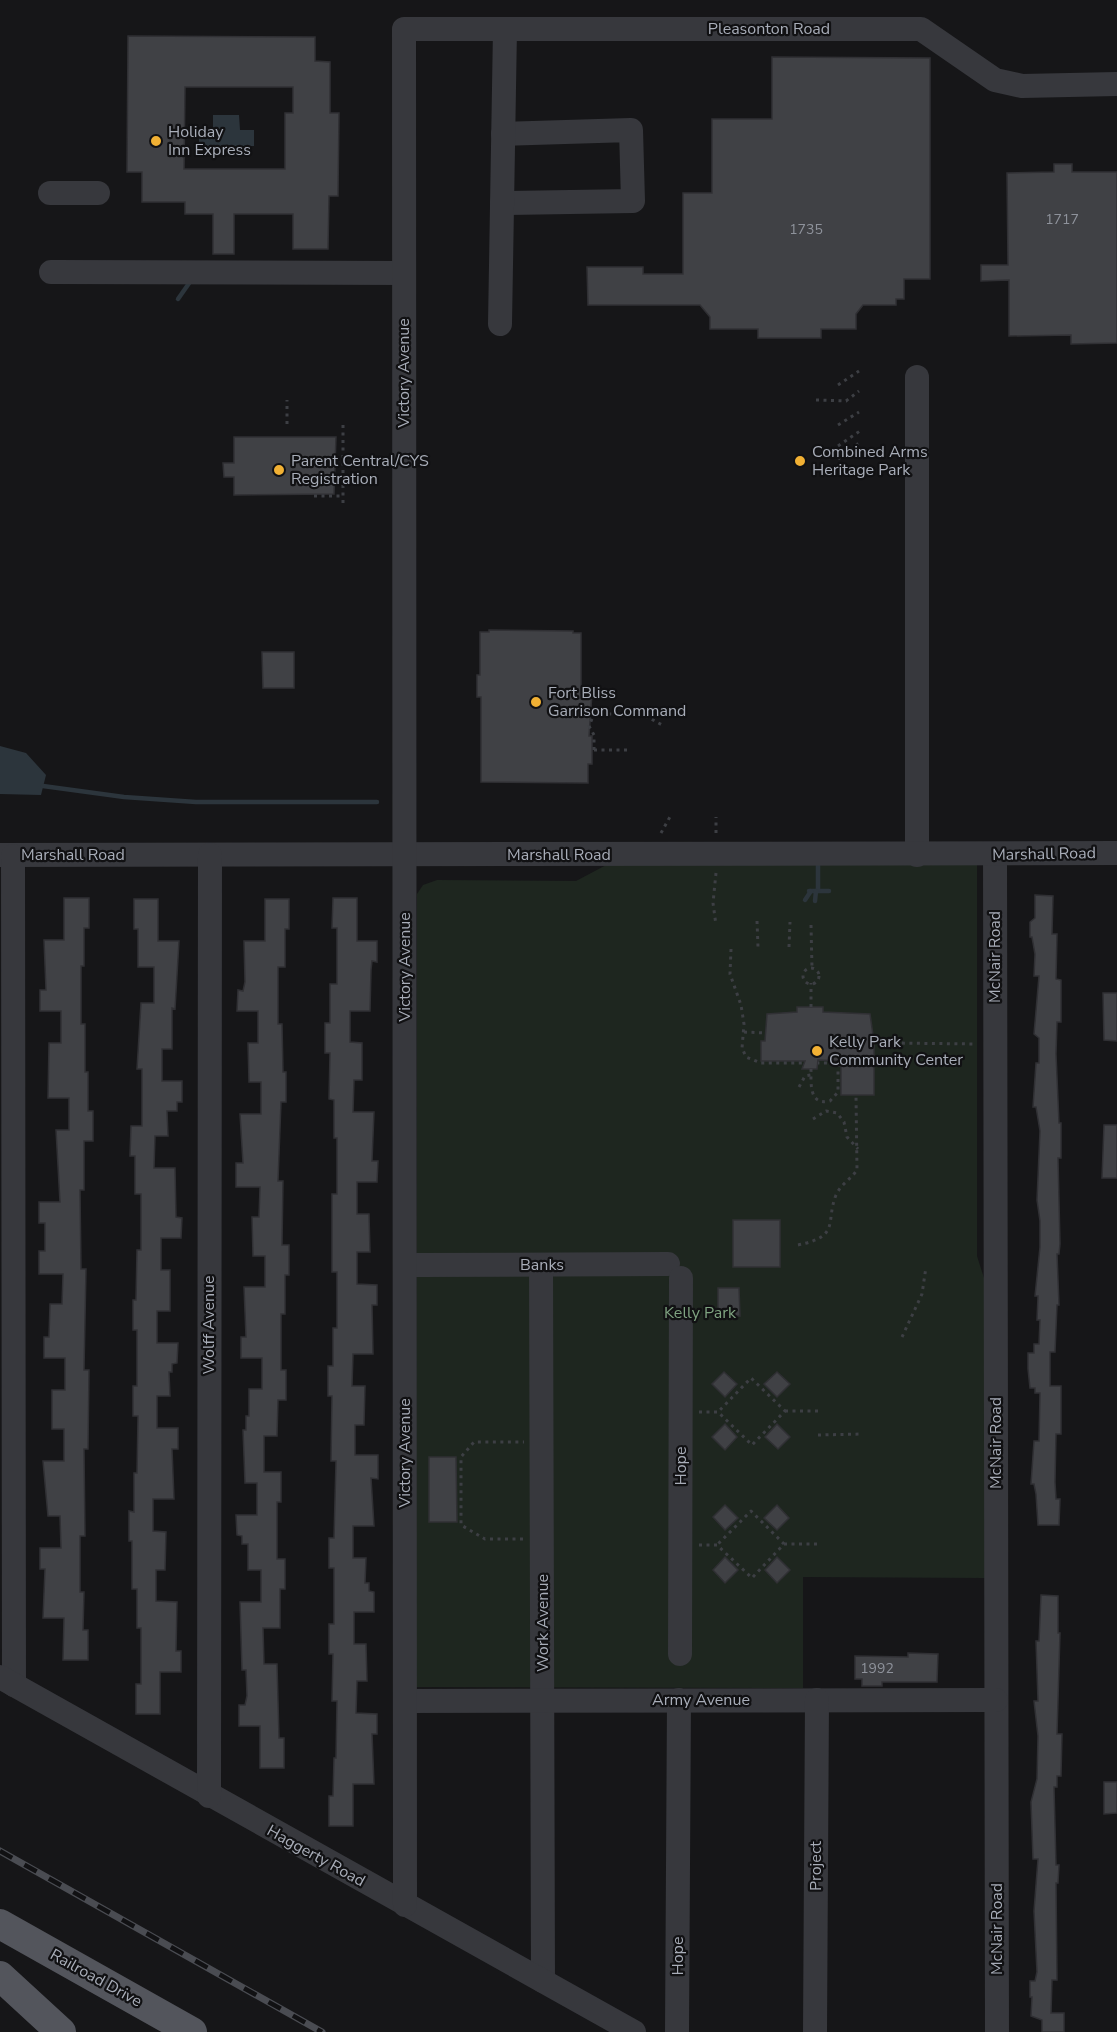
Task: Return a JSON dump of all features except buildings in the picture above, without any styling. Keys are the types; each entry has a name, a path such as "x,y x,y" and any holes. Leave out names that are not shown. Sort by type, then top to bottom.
{"main road":[{"name":"Railroad Drive","path":"0,1924 192,2032"},
{"path":"0,1976 61,2032"}],"street":[{"name":"Pleasonton Road","path":"404,29 921,29 995,80 1022,86 1117,84"},
{"name":"Victory Avenue","path":"404,29 405,1905"},
{"path":"500,324 505,29"},
{"path":"502,203 633,201 632,130 503,134"},
{"path":"50,193 98,193"},
{"path":"51,272 404,273"},
{"path":"917,377 917,855"},
{"name":"Marshall Road","path":"7,856 1117,853"},
{"name":"McNair Road","path":"995,854 997,2032"},
{"name":"Wolff Avenue","path":"209,1796 210,855"},
{"path":"7,856 7,1681"},
{"name":"Banks","path":"417,1265 541,1265 675,1271"},
{"name":"Work Avenue","path":"541,1265 543,1981"},
{"name":"Hope","path":"675,1271 680,1654"},
{"name":"Haggerty Road","path":"7,1681 634,2032"},
{"name":"Hope","path":"677,2032 679,1700"},
{"name":"Project","path":"815,2032 817,1700"},
{"name":"Army Avenue","path":"405,1701 996,1700"}],"path":[{"path":"838,385 859,370"},
{"path":"816,400 846,400 859,391"},
{"path":"287,400 287,424"},
{"path":"838,425 859,412"},
{"path":"342,503 343,424"},
{"path":"838,446 860,431"},
{"path":"838,459 859,443"},
{"path":"314,496 343,496"},
{"path":"627,750 593,750 594,735 589,726 594,714 642,714 664,726"},
{"path":"660,835 671,815"},
{"path":"757,921 758,947"},
{"path":"789,947 790,922"},
{"path":"811,925 812,968 818,976 811,983 811,1007"},
{"path":"730,949 730,974 741,1005 744,1032 742,1048 749,1060 761,1063 804,1063"},
{"path":"811,983 805,981 803,976 807,969 812,968"},
{"path":"744,1032 765,1033"},
{"path":"872,1041 995,1044"},
{"path":"818,1063 838,1063 838,1092 835,1097 825,1102"},
{"path":"811,1069 811,1091 814,1097 825,1102"},
{"path":"799,1087 806,1076 811,1075"},
{"path":"798,1245 815,1240 828,1229 837,1194 857,1170 856,1095"},
{"path":"825,1102 826,1111"},
{"path":"826,1111 841,1117 847,1137 858,1149"},
{"path":"813,1119 826,1111"},
{"path":"902,1337 922,1294 926,1267"},
{"path":"785,1411 752,1445 718,1412 751,1378 785,1411 818,1411"},
{"path":"818,1435 863,1434"},
{"path":"542,1442 474,1442 461,1457 461,1525 485,1539 543,1539"},
{"path":"784,1544 752,1578 717,1545 751,1510 784,1544 819,1544"}],"green space":[{"name":"Kelly Park","path":"627,854 977,854 977,1256 984,1278 985,1578 803,1577 803,1688 416,1687 417,894 423,885 437,880 576,881"}],"shaded area":[{"path":"213,115 239,115 240,130 254,130 254,146 199,147 199,130 213,130"},
{"path":"0,746 26,753 46,775 41,795 0,794"}],"waterway":[{"path":"178,299 192,279"},
{"path":"43,786 124,797 196,802 377,802"},
{"path":"818,861 818,891"},
{"path":"809,891 829,891"},
{"path":"805,900 811,891"},
{"path":"815,901 816,891"}],"railway":[{"path":"0,1851 322,2032"}],"place":[{"name":"Holiday Inn Express","path":"156,141"},
{"name":"Combined Arms Heritage Park","path":"800,461"},
{"name":"Parent Central/CYS Registration","path":"279,470"},
{"name":"Fort Bliss Garrison Command","path":"536,702"},
{"name":"Kelly Park Community Center","path":"817,1051"}]}
